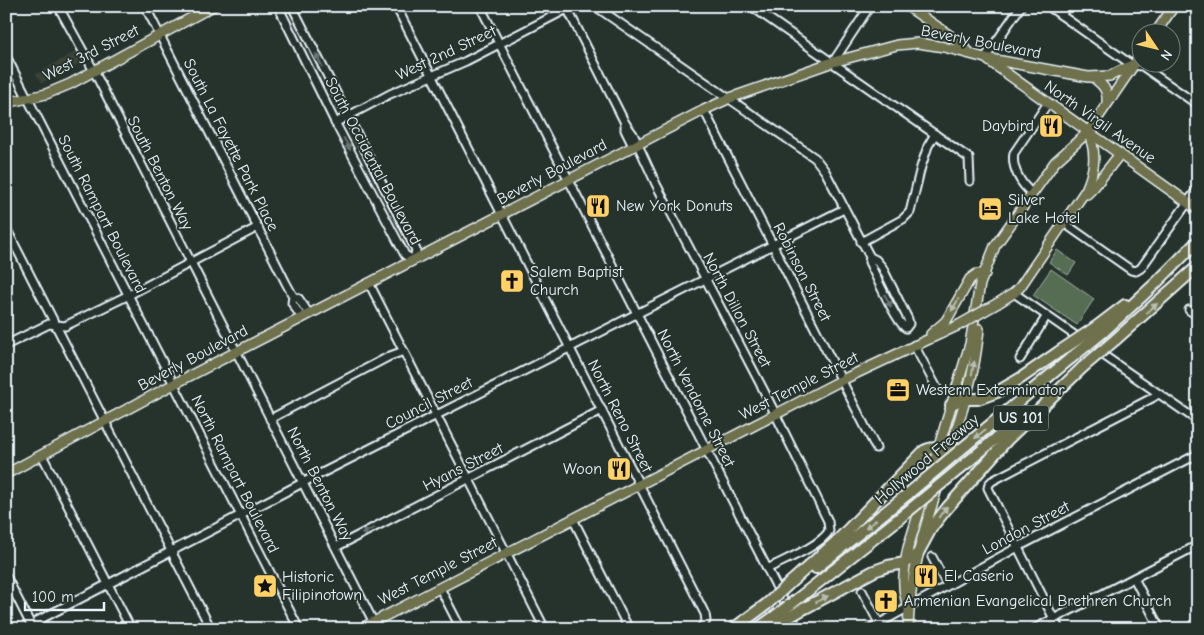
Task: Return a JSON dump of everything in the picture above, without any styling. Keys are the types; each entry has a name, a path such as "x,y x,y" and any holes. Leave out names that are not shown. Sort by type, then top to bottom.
{"highway":[{"name":"Hollywood Freeway","path":"733,629 909,494 1071,358 1099,329 1164,276 1176,264 1197,236"},
{"name":"Hollywood Freeway","path":"757,629 773,623 800,598 1083,367 1198,266"},
{"path":"952,405 960,399 978,399 998,392 1060,351 1099,329"},
{"path":"773,623 874,572 888,566 905,563 918,553 936,520 959,493 1007,440 1083,367"},
{"path":"793,583 924,452 933,448 938,449 947,458"}],"main road":[{"name":"West 3rd Street","path":"6,103 28,99 64,87 213,6"},
{"path":"907,6 972,54"},
{"path":"1163,22 1174,6"},
{"path":"930,45 936,37 936,26"},
{"name":"Beverly Boulevard","path":"6,474 174,384 635,145 730,98 834,62 897,45 918,43 1094,78 1117,73 1132,65"},
{"name":"North Virgil Avenue","path":"986,58 1198,210"},
{"path":"908,606 904,597 905,563 908,548 970,344 980,284 987,264 995,246 1032,193 1055,162 1088,132 1132,65"},
{"path":"1094,78 1106,88 1107,103"},
{"name":"West Temple Street","path":"360,629 376,625 440,588 507,553 842,380 959,325 1014,294 1081,199 1089,184 1094,166 1093,144 1088,132"},
{"path":"1081,199 1094,187 1120,154"},
{"path":"926,340 946,321 970,279 977,274 985,274"},
{"path":"908,629 908,606 913,573 966,398 974,364 986,284 985,274"}],"street":[{"name":"South Benton Way","path":"58,6 94,72 237,353"},
{"name":"South La Fayette Park Place","path":"145,6 293,296 300,299 305,316"},
{"name":"South Occidental Boulevard","path":"278,6 405,255 414,260 416,250 292,6"},
{"name":"North Reno Street","path":"396,6 705,614 706,621 700,629"},
{"name":"North Vendome Street","path":"480,6 798,629"},
{"path":"595,6 730,98 819,162 861,242 870,257 876,260 882,267 909,322 906,328 901,326 869,262 870,257"},
{"path":"751,6 970,158 970,181"},
{"path":"834,62 870,6"},
{"path":"986,58 1021,6"},
{"path":"1048,6 1132,65"},
{"path":"1061,15 1067,6"},
{"name":"West 2nd Street","path":"336,122 390,94 500,44 567,8"},
{"name":"North Dillon Street","path":"567,8 625,123 630,128 635,145 828,521 829,528 827,534 818,542 767,569"},
{"name":"South Rampart Boulevard","path":"6,56 174,384"},
{"path":"1151,72 1198,105"},
{"path":"1032,193 1025,187 1014,166 1013,157 1048,103"},
{"name":"Robinson Street","path":"704,110 876,448"},
{"path":"861,242 903,220 910,212 920,166 935,134"},
{"path":"1064,223 1131,270 1136,271 1141,268 1198,188"},
{"name":"Council Street","path":"32,628 39,620 436,414 844,209"},
{"path":"6,345 49,324 65,326 129,295 258,227"},
{"path":"6,228 212,629"},
{"path":"369,283 545,629"},
{"path":"1014,294 1198,421"},
{"path":"1189,310 1198,316"},
{"path":"1020,359 1046,317"},
{"path":"914,345 938,390"},
{"path":"270,418 390,356 404,351"},
{"name":"North Benton Way","path":"237,353 376,625"},
{"name":"North Rampart Boulevard","path":"174,384 299,629"},
{"path":"1059,629 988,488 989,484 1158,394"},
{"name":"Hyans Street","path":"336,547 602,410"},
{"name":"London Street","path":"869,629 1018,547 1198,454"},
{"path":"42,455 130,629"},
{"path":"574,519 629,629"},
{"path":"1034,629 1198,545"},
{"path":"932,557 947,585"},
{"path":"6,576 32,628"},
{"path":"1134,578 1160,629"},
{"path":"440,588 461,629"},
{"path":"862,591 879,623"}],"shaded area":[{"path":"77,51 82,62 42,83 36,74"}],"green space":[{"path":"1057,250 1076,263 1068,275 1049,262"},
{"path":"1051,269 1094,299 1077,325 1033,295"}],"place":[{"name":"Daybird","path":"1051,126"},
{"name":"New York Donuts","path":"598,206"},
{"name":"Silver Lake Hotel","path":"990,209"},
{"name":"Salem Baptist Church","path":"512,281"},
{"name":"Western Exterminator","path":"898,390"},
{"name":"Woon","path":"619,469"},
{"name":"El Caserio","path":"926,576"},
{"name":"Historic Filipinotown","path":"265,586"},
{"name":"Armenian Evangelical Brethren Church","path":"886,601"}]}
